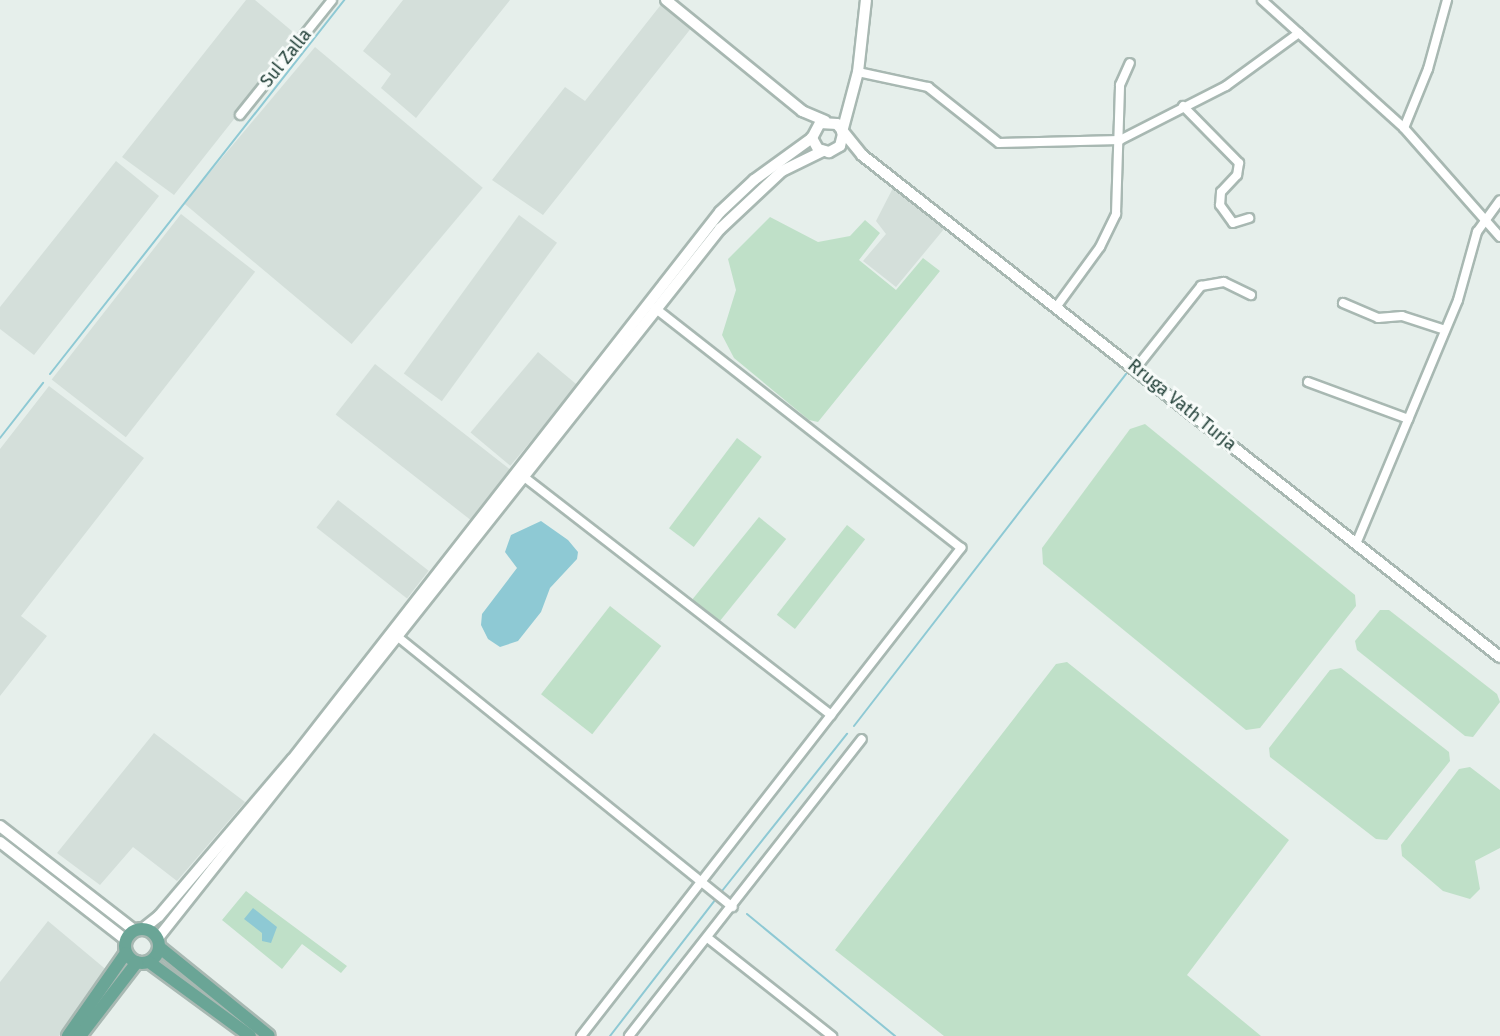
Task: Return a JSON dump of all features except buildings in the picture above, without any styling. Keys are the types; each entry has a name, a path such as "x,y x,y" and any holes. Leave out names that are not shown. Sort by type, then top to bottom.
{"main road":[{"path":"132,938 159,943 269,1036"},
{"path":"132,938 143,962 250,1036"},
{"path":"68,1036 132,938"},
{"path":"80,1036 159,943"}],"street":[{"name":"Sul Zalla","path":"240,115 332,0"},
{"name":"Rruga Vath Turja","path":"666,0 802,111 827,121 862,155 1500,657"},
{"path":"835,150 851,104 858,72 866,0"},
{"path":"1262,0 1404,128 1484,223 1500,237"},
{"path":"1273,0 1277,13"},
{"path":"1404,128 1428,69 1447,0"},
{"path":"858,72 928,86 999,143 1120,139 1257,68 1299,33"},
{"path":"1057,306 1100,247 1116,214 1120,85 1129,63"},
{"path":"132,938 159,916 292,760 720,212 754,180 851,104"},
{"path":"1183,106 1239,163 1237,175 1221,192 1220,205 1233,223 1249,218"},
{"name":"Rruga Vath Turja","path":"802,111 812,135 823,151 835,150 862,155"},
{"path":"159,943 655,308 759,188 800,159 823,151"},
{"path":"1356,544 1446,331 1484,223 1500,200"},
{"path":"1136,368 1201,286 1224,282 1251,295"},
{"path":"1343,303 1378,318 1402,316 1446,331"},
{"path":"581,1036 961,548 655,308"},
{"path":"1308,382 1408,419"},
{"path":"523,476 831,715"},
{"path":"398,637 733,907"},
{"path":"629,1036 709,939 862,739"},
{"path":"0,826 132,938"},
{"path":"0,842 132,938"},
{"path":"709,939 832,1036"}],"shaded area":[{"path":"246,0 255,0 299,37 174,195 122,157"},
{"path":"403,0 510,0 416,118 381,88 391,74 363,51"},
{"path":"663,2 692,27 543,215 492,180 565,87 585,101"},
{"path":"315,47 483,188 352,344 184,203"},
{"path":"116,161 159,196 34,355 0,329 0,307"},
{"path":"895,184 949,223 896,287 863,261 886,234 876,221"},
{"path":"181,214 255,272 126,437 52,379"},
{"path":"519,215 557,243 442,401 404,374"},
{"path":"538,352 578,385 510,466 471,432"},
{"path":"375,364 510,469 470,520 336,414"},
{"path":"49,386 144,458 21,616 47,636 0,696 0,449"},
{"path":"338,500 429,571 407,598 316,528"},
{"path":"154,733 245,802 177,881 133,847 100,885 57,853"},
{"path":"48,921 109,972 59,1036 0,1036 0,982"}],"green space":[{"path":"770,217 818,242 850,236 865,220 880,233 859,260 896,290 923,258 940,271 818,422 809,420 734,358 722,335 736,290 728,259"},
{"path":"1145,424 1355,595 1356,606 1260,728 1246,730 1043,564 1042,548 1130,429"},
{"path":"737,438 762,457 694,547 669,528"},
{"path":"759,517 786,539 719,621 692,599"},
{"path":"847,525 865,539 795,629 777,615"},
{"path":"610,606 661,646 592,734 541,694"},
{"path":"1380,610 1389,610 1497,694 1500,702 1473,737 1465,736 1357,650 1355,641"},
{"path":"1067,662 1289,840 1187,975 1261,1036 944,1036 835,950 1056,664"},
{"path":"1341,668 1449,752 1450,761 1387,840 1376,839 1270,757 1269,748 1330,670"},
{"path":"1470,767 1500,790 1500,848 1475,861 1480,889 1470,899 1443,891 1402,856 1401,845 1459,769"},
{"path":"246,891 347,966 341,973 302,944 282,969 222,920"}],"water":[{"path":"541,521 568,540 578,552 577,559 550,588 541,612 518,641 500,647 488,639 481,625 482,614 517,568 505,552 511,535"},
{"path":"253,908 277,927 271,943 262,941 262,933 244,919"}],"waterway":[{"path":"50,374 344,0"},
{"path":"854,726 1126,374"},
{"path":"0,438 43,383"},
{"path":"722,891 847,734"},
{"path":"610,1036 715,900"},
{"path":"747,914 895,1036"}]}
